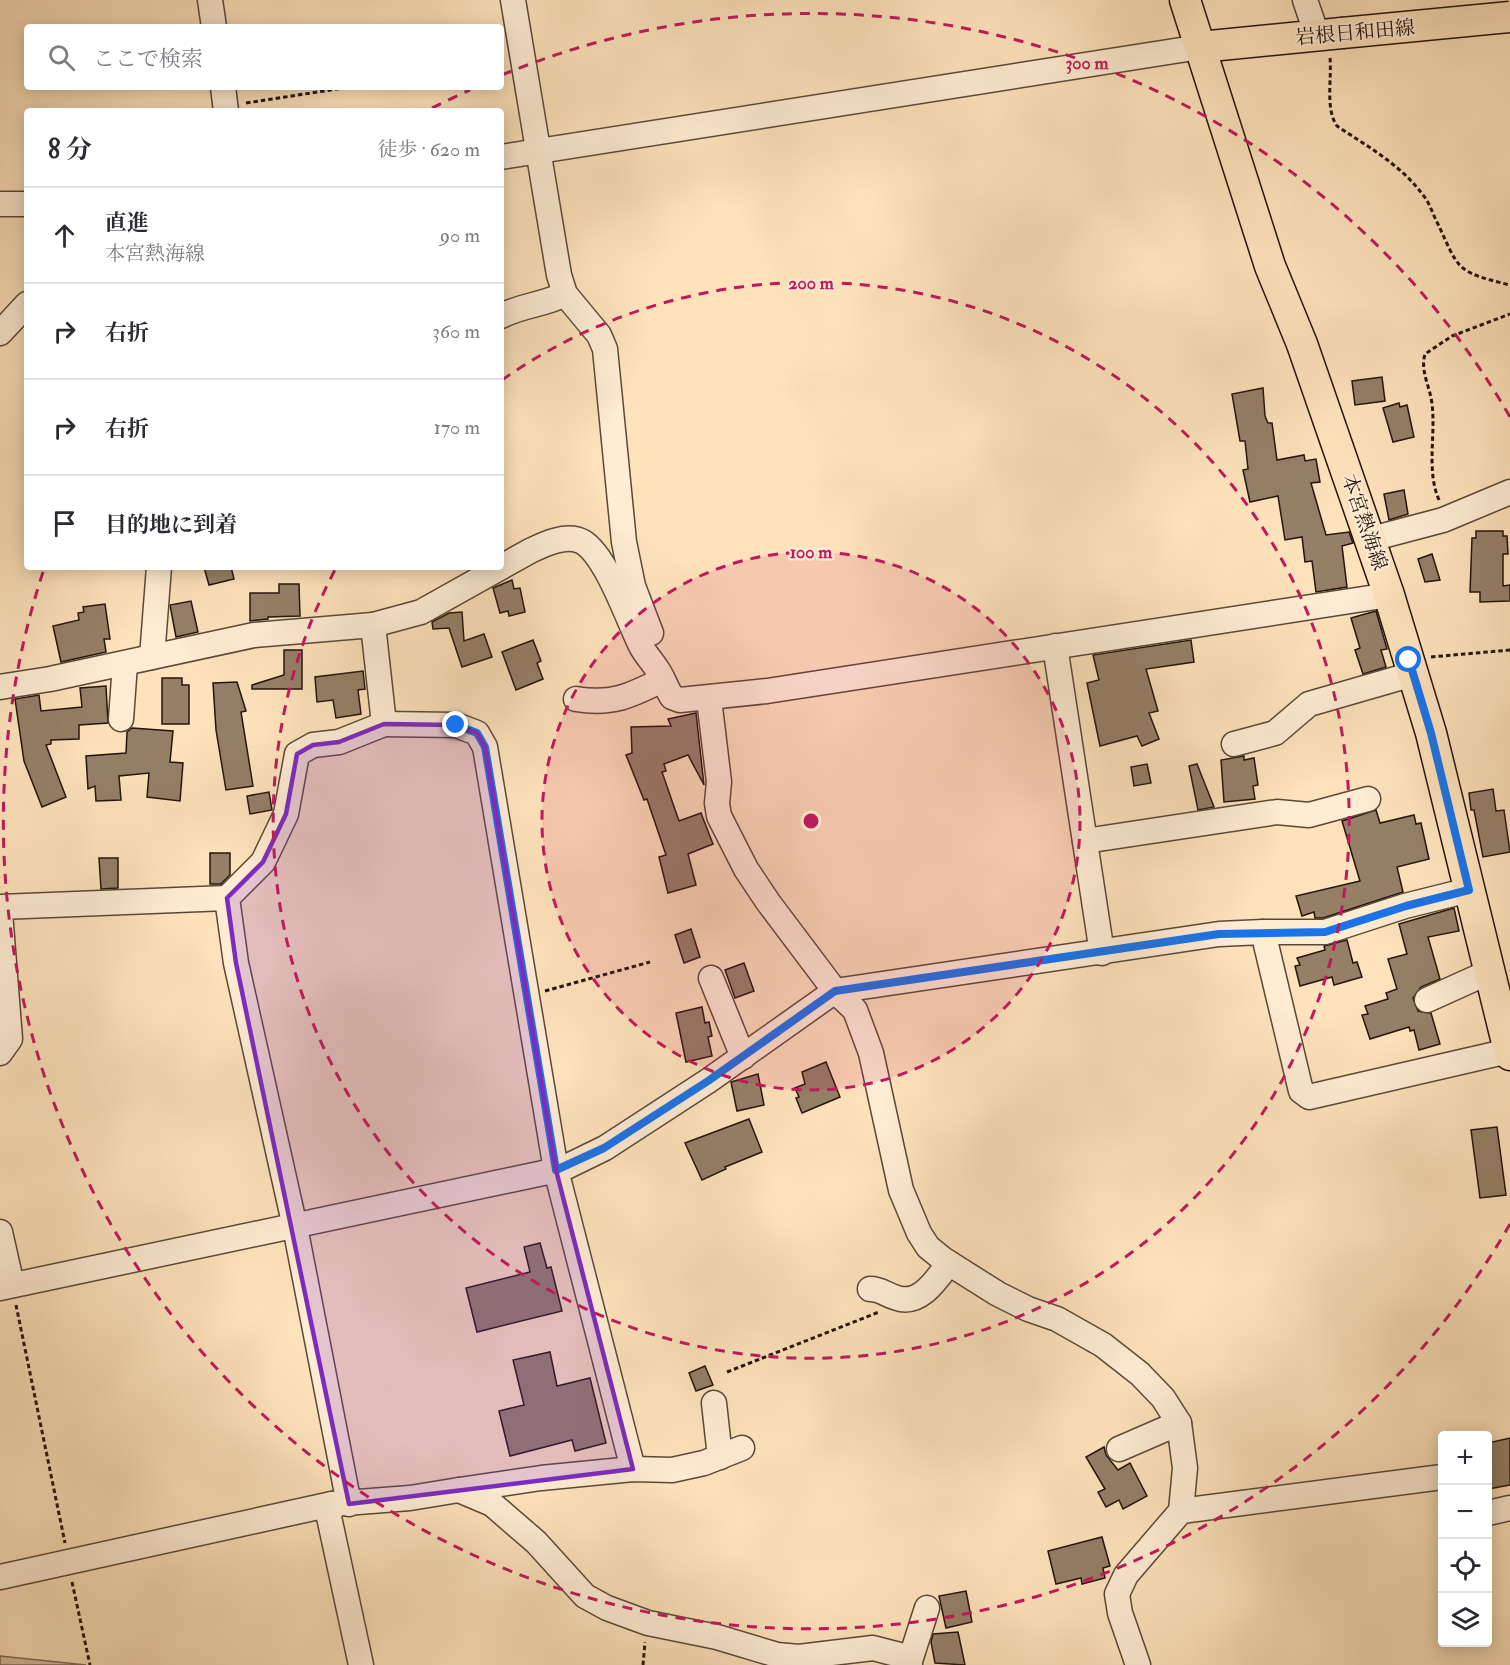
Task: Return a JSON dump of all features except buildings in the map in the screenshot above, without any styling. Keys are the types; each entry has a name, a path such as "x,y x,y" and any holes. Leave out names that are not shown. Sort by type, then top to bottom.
{"main road":[{"name":"本宮熱海線","path":"1185,0 1270,266 1302,344 1389,595 1431,733 1510,1053"},
{"name":"岩根日和田線","path":"1200,47 1510,17"}],"street":[{"path":"210,0 214,24"},
{"path":"513,0 559,275 565,294 599,335 605,349 624,542 633,586 651,632 660,675"},
{"path":"1305,0 1329,35"},
{"path":"504,157 1200,47"},
{"path":"0,204 24,204"},
{"path":"504,315 523,306 549,302 565,294"},
{"path":"0,333 24,307"},
{"path":"1371,539 1447,518 1510,492"},
{"path":"504,566 546,543 576,540 589,548 609,575 643,649 672,697 680,700 709,699 1389,595"},
{"path":"152,657 159,570"},
{"path":"0,687 125,664 254,635 373,625 421,612 497,570"},
{"path":"373,625 384,724"},
{"path":"1055,646 1102,953"},
{"path":"121,719 125,664"},
{"path":"1233,744 1275,733 1309,704 1411,667"},
{"path":"576,699 598,702 627,698 660,675"},
{"path":"709,699 719,783 717,803 719,816 746,869 835,991 855,1010 864,1030 901,1190 919,1233 928,1247 998,1294 1028,1310 1058,1319 1103,1345 1140,1374 1163,1398 1179,1423 1185,1468 1181,1511 1126,1575 1118,1589 1120,1613 1138,1665"},
{"path":"0,907 227,898 263,862 286,814 297,754 313,745 339,742 384,724 456,725 477,733 485,747 556,1170 633,1469"},
{"path":"1085,841 1277,812 1310,815 1368,799"},
{"path":"0,1232 6,1287 556,1170 604,1148 743,1057 835,991 1219,934 1325,932 1406,906 1469,890"},
{"path":"227,898 236,963 295,1227 341,1504"},
{"path":"0,912 10,1039 0,1053"},
{"path":"1263,932 1301,1091 1309,1097 1510,1053"},
{"path":"1426,1000 1489,972"},
{"path":"711,978 743,1057"},
{"path":"870,1289 879,1289 906,1300 912,1299 932,1285 950,1263"},
{"path":"0,1577 341,1504 541,1478 633,1469 672,1470 731,1452 714,1403"},
{"path":"1119,1449 1179,1423"},
{"path":"1181,1511 1438,1479"},
{"path":"459,1490 492,1504 536,1542 585,1596 607,1608 648,1623 717,1637 777,1655 799,1657 873,1648 891,1651 910,1665 927,1608"},
{"path":"341,1504 329,1517 361,1665"},
{"path":"1492,1513 1510,1508"}],"path":[{"path":"1329,35 1331,109 1332,119 1337,126 1388,158 1424,196 1446,246 1458,264 1479,278 1510,285"},
{"path":"225,101 323,90"},
{"path":"1447,518 1437,495 1433,477 1432,401 1423,372 1425,354 1452,336 1510,314"},
{"path":"1411,667 1469,652 1510,650"},
{"path":"526,997 650,962"},
{"path":"6,1287 90,1665"},
{"path":"727,1372 839,1330 906,1300"}],"highlighted area":[{"path":"384,724 456,725 477,733 485,747 556,1170 633,1469 349,1504 236,963 227,898 263,862 286,814 297,754 313,745 339,742"}],"shaded area":[{"path":"0,1656 86,1665 0,1665"}],"route":[{"path":"456,725 477,733 485,747 556,1170 604,1148 708,1081 835,991 1219,934 1325,932 1406,906 1469,890 1431,733 1409,660"}]}
